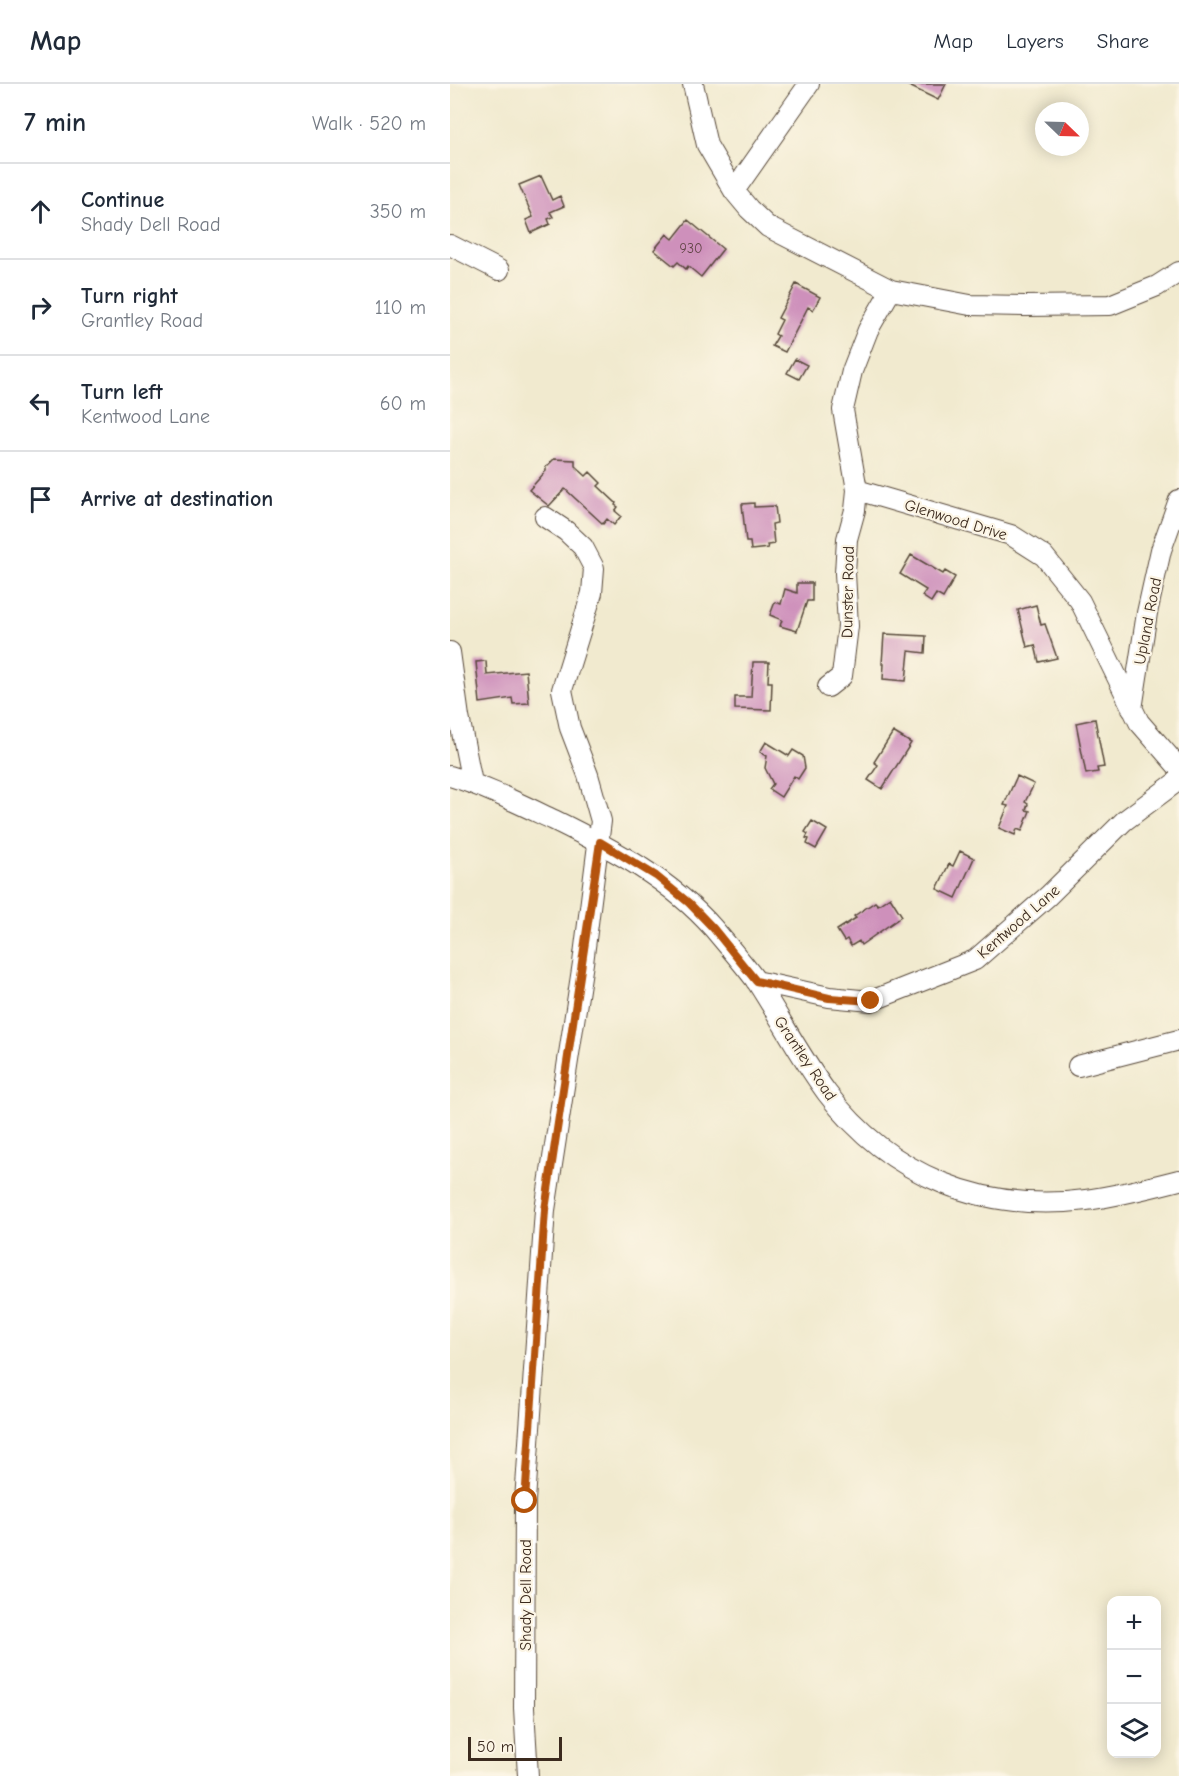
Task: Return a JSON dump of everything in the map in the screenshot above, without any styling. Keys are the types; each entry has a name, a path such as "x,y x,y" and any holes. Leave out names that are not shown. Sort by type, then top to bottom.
{"street":[{"path":"693,84 707,145 734,191 768,227 891,290 970,305 1110,305 1156,286 1179,272"},
{"path":"734,191 809,84"},
{"path":"450,245 499,270"},
{"path":"858,490 843,410 852,370 868,330 891,290"},
{"name":"Dunster Road","path":"828,687 842,676 848,626 845,573 847,539 858,490"},
{"name":"Glenwood Drive","path":"858,490 1011,535 1044,556 1080,601 1139,722 1179,768"},
{"name":"Upland Road","path":"1132,709 1147,613 1161,550 1179,500"},
{"name":"Shady Dell Road","path":"528,1776 524,1708 525,1501 544,1221 602,821 570,728 562,690 592,593 594,568 583,547 566,531 545,518"},
{"path":"450,652 452,682 472,783"},
{"name":"Grantley Road","path":"450,776 515,801 600,842 656,876 689,903 713,928 756,981 796,1049 828,1094 876,1145 919,1173 980,1196 1010,1201 1054,1203 1086,1200 1179,1180"},
{"name":"Kentwood Lane","path":"756,981 829,998 871,1001 975,960 1048,896 1124,821 1179,780"},
{"path":"1078,1066 1179,1040"}],"building":[{"path":"905,84 946,84 938,100"},
{"path":"541,176 552,200 560,196 564,206 550,212 553,217 548,219 550,224 531,233 526,220 533,217 519,185"},
{"path":"688,220 723,249 701,277 688,266 686,269 678,262 674,266 654,250 667,234 673,239"},
{"path":"796,284 820,297 813,310 808,307 785,352 772,346 778,336 775,334 782,320 778,318"},
{"path":"795,359 807,365 799,379 787,373"},
{"path":"554,459 575,460 575,466 586,476 590,472 601,483 598,486 616,503 618,507 615,511 621,516 614,525 607,519 603,524 565,489 549,506 529,490"},
{"path":"754,503 754,507 775,506 777,523 772,524 774,544 767,545 768,548 751,550 750,542 746,542 742,504"},
{"path":"911,555 943,574 945,571 955,577 943,598 936,594 931,602 922,596 926,590 900,574"},
{"path":"797,583 812,583 812,601 807,601 797,631 780,626 782,620 770,615 775,602 781,604 785,589 797,593"},
{"path":"1036,605 1041,625 1045,624 1057,658 1039,662 1035,645 1027,647 1018,610"},
{"path":"884,634 926,636 925,653 909,651 906,681 883,679"},
{"path":"486,661 487,675 526,671 529,703 513,704 512,698 480,703 476,662"},
{"path":"753,662 769,662 768,682 772,682 771,710 735,709 735,697 751,697"},
{"path":"1095,719 1104,767 1097,768 1098,772 1086,774 1076,723"},
{"path":"893,732 911,743 882,789 868,780 878,765 874,762"},
{"path":"766,742 789,756 793,750 803,756 805,768 798,779 794,776 781,797 769,789 773,784 765,768 767,756 760,752"},
{"path":"1017,776 1034,784 1025,802 1028,804 1026,810 1030,811 1022,831 1017,829 1015,835 999,828 1008,806 1004,805"},
{"path":"812,821 827,830 816,849 807,844 809,839 806,838 808,834 805,832"},
{"path":"960,851 974,858 956,898 937,889 949,864 953,866"},
{"path":"890,897 902,916 861,945 859,941 851,946 847,939 844,941 837,930 875,902 878,905"}],"route":[{"path":"525,1501 545,1210 600,842 656,876 689,903 713,928 756,981 829,998 871,1001"}]}
